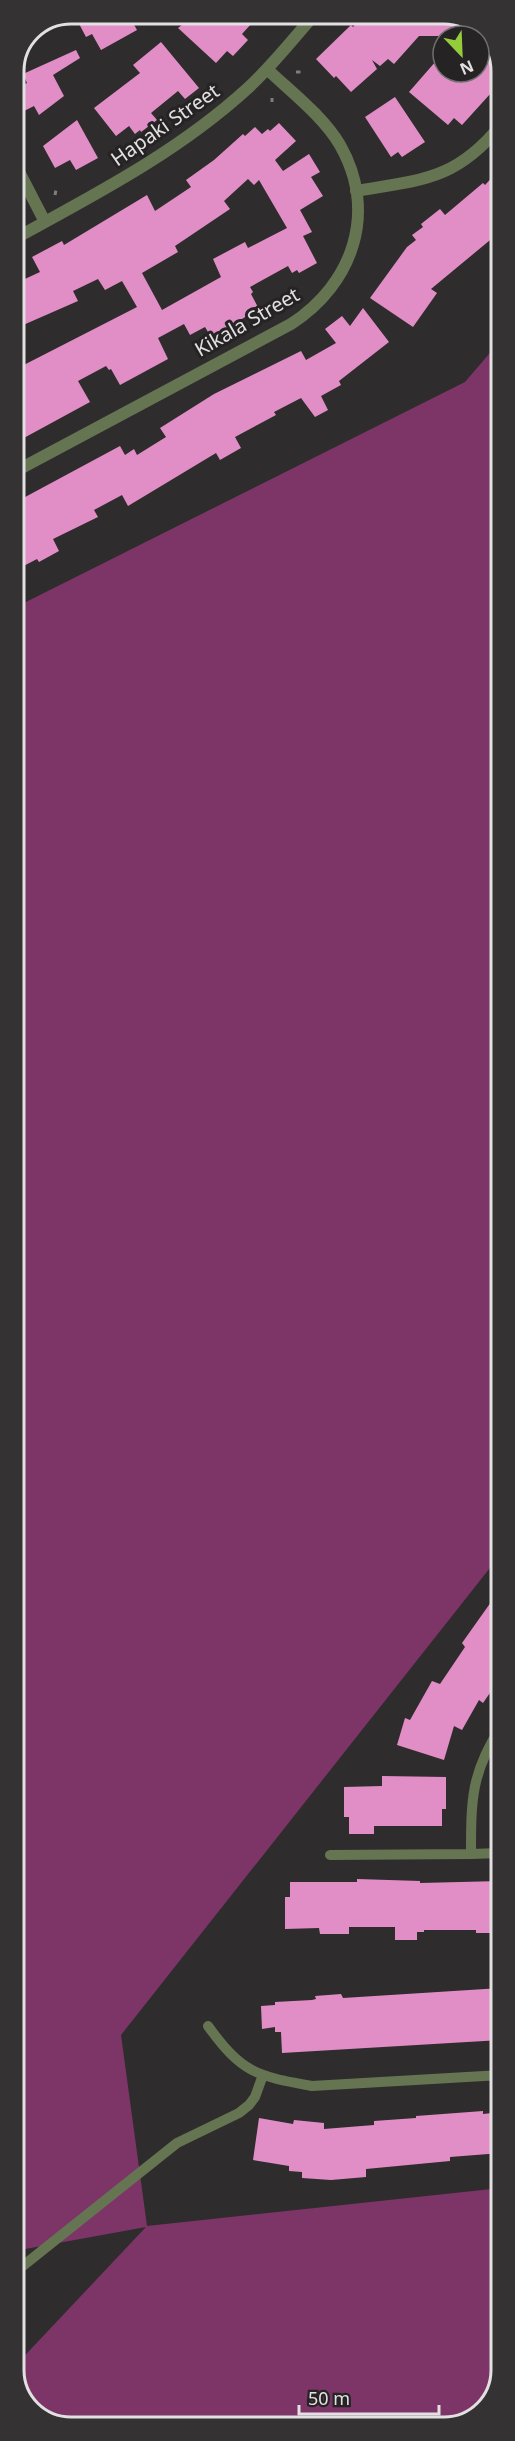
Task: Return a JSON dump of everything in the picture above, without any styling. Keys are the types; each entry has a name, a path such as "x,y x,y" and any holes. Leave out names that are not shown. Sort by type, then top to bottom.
{"street":[{"name":"Hapaki Street","path":"24,234 145,166 183,141 236,99 267,69 306,24"},
{"name":"Kikala Street","path":"24,467 306,314 338,281 355,240 358,222 356,191 345,156 333,135 267,69"},
{"path":"356,191 405,184 446,172 472,156 491,136"},
{"path":"24,181 45,222"}],"lane":[{"path":"471,1854 475,1780 491,1742"},
{"path":"330,1855 491,1853"},
{"path":"208,2026 236,2061 248,2069 312,2086 491,2076"},
{"path":"24,2264 177,2143 239,2113 255,2097 264,2075"}],"path":[{"path":"296,72 302,72"}],"shaded area":[{"path":"491,352 491,1567 121,2035 147,2226 491,2189 490,2379 483,2396 473,2407 450,2417 68,2417 47,2411 34,2399 24,2376 24,2356 146,2227 24,2249 24,603 465,382"}],"building":[{"path":"79,24 134,24 137,30 101,50 92,34 86,37"},
{"path":"183,24 251,24 242,34 248,40 233,56 227,51 216,63 178,28"},
{"path":"356,24 431,24 431,36 419,36 394,64 388,59 380,66 372,60 377,69 351,92 316,59 351,25 353,27"},
{"path":"161,42 199,88 185,99 178,91 151,113 157,120 141,132 140,130 135,134 129,126 116,136 94,108 140,73 133,65"},
{"path":"76,50 80,58 53,75 64,96 39,115 34,106 24,111 24,84 27,83 24,74"},
{"path":"431,67 431,84 491,84 491,93 462,125 454,118 448,125 409,92"},
{"path":"395,97 425,142 402,157 398,152 391,157 365,117"},
{"path":"77,120 98,158 76,170 70,160 55,168 43,146"},
{"path":"279,123 296,141 275,160 283,171 309,154 320,172 311,177 323,196 300,210 312,232 303,236 317,263 299,273 297,270 292,273 288,266 250,287 259,309 211,337 205,327 190,335 184,324 158,338 168,359 120,385 111,369 109,370 106,366 78,381 90,402 24,438 24,365 137,307 122,281 105,290 98,279 73,291 78,301 24,325 24,279 40,272 32,257 62,241 64,245 147,195 155,211 191,187 186,180 214,160 243,134 245,136 255,127 262,134 268,129 270,131","holes":["248,179 254,185 259,180 287,228 248,248 245,242 213,259 221,277 162,310 142,273 178,252 175,246 230,209 224,201"]},
{"path":"491,179 491,239 431,289 437,293 413,327 370,298 407,247 416,240 412,235 423,227 421,224 440,209 445,215 483,183 485,185"},
{"path":"363,308 389,342 339,381 341,385 321,396 328,410 315,417 301,398 274,412 276,415 235,437 241,448 220,460 216,453 128,506 122,495 94,510 98,517 53,539 59,551 39,562 37,559 24,566 24,498 120,446 125,455 134,449 137,455 166,437 160,428 214,394 301,351 306,360 336,343 325,329 342,316 350,326"},
{"path":"491,1602 491,1691 483,1703 479,1700 462,1730 454,1726 444,1760 397,1745 405,1718 410,1720 432,1681 440,1684 465,1647 462,1643"},
{"path":"382,1776 446,1777 446,1809 442,1809 442,1826 374,1826 374,1834 349,1834 349,1817 344,1817 344,1787 382,1786"},
{"path":"357,1879 420,1881 420,1883 491,1881 491,1933 476,1933 476,1930 424,1930 424,1932 417,1932 417,1940 395,1940 395,1927 349,1927 349,1934 320,1934 319,1928 285,1929 285,1897 290,1897 290,1882 357,1882"},
{"path":"491,1989 491,2041 282,2053 281,2032 275,2032 275,2027 262,2029 261,2006 275,2005 275,2002 312,2000 316,1999 315,1996 341,1994 343,1998"},
{"path":"483,2111 483,2114 491,2113 491,2154 450,2157 450,2161 366,2169 366,2177 331,2180 302,2178 302,2172 289,2171 289,2166 253,2160 259,2118 293,2124 294,2120 324,2123 324,2129 374,2125 374,2121 416,2118 416,2116"}]}
